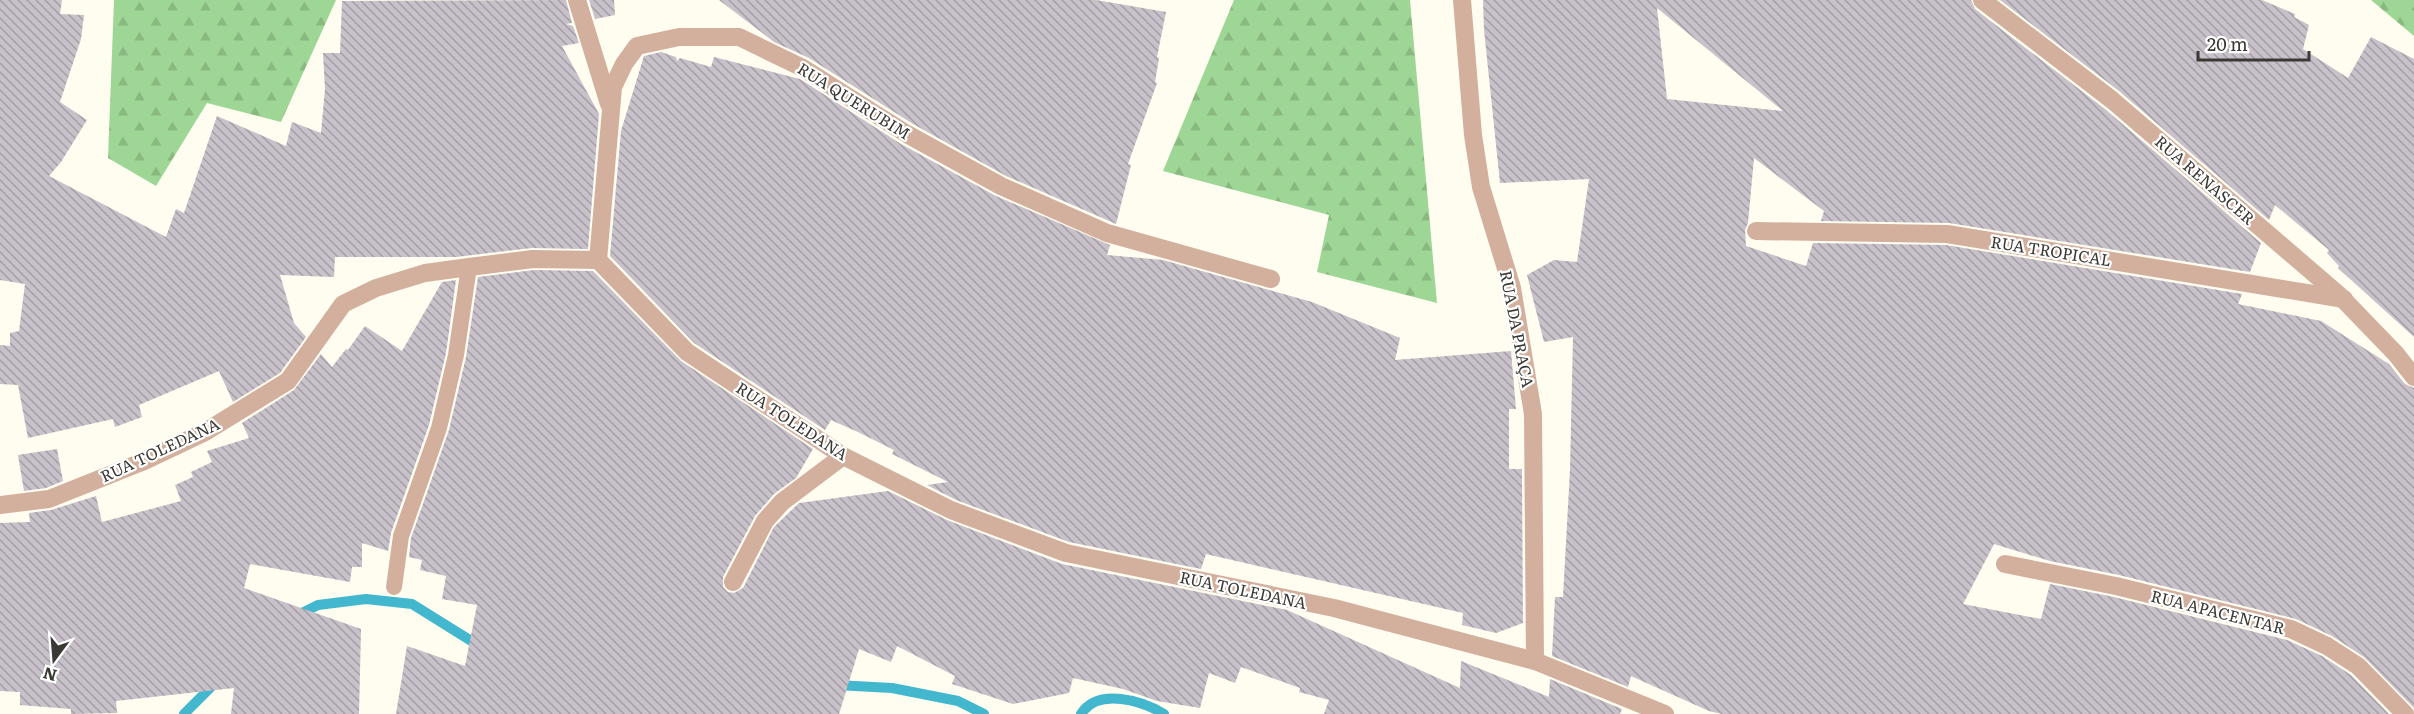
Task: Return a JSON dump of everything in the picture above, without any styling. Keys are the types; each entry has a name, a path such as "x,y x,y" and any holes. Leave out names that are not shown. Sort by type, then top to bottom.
{"street":[{"path":"577,0 610,109"},
{"name":"RUA DA PRAÇA","path":"1462,0 1473,135 1481,187 1512,288 1533,414 1534,661"},
{"name":"RUA RENASCER","path":"1982,0 2112,100 2343,299 2396,354 2414,377"},
{"name":"RUA QUERUBIM","path":"598,260 610,109 613,87 624,64 637,46 679,37 739,37 803,68 907,134 1000,186 1107,233 1271,279"},
{"name":"RUA TROPICAL","path":"1756,231 1947,234 2343,299"},
{"name":"RUA TOLEDANA","path":"0,505 49,499 142,462 206,432 288,381 343,304 376,288 425,273 469,267 533,259 598,260 687,352 843,456 951,510 1066,553 1334,608 1534,661 1665,714"},
{"path":"733,582 765,522 782,502 843,456"},
{"name":"RUA APACENTAR","path":"2005,564 2116,586 2291,629 2327,646 2358,666 2405,714"}],"lane":[{"path":"394,587 401,536 435,439 456,355 469,267"}],"green space":[{"path":"114,0 336,0 281,122 207,103 156,186 108,158"},
{"path":"1234,0 1410,0 1437,303 1317,272 1329,215 1163,171"},
{"path":"2371,0 2414,0 2414,36"}],"building":[{"path":"0,0 62,0 60,14 84,15 81,39 60,102 87,120 61,162 49,176 166,237 176,209 184,213 217,116 286,146 292,122 321,133 325,89 323,53 340,53 342,1 566,0 572,23 566,24 573,26 579,43 562,46 599,114 588,249 532,248 456,257 335,257 334,277 280,275 294,323 306,337 280,373 233,402 219,371 139,405 142,417 115,427 113,419 28,438 18,385 0,384 0,345 10,346 10,333 19,331 25,284 0,280"},
{"path":"589,0 614,0 615,15 595,19"},
{"path":"719,0 1096,0 1166,12 1157,57 1159,58 1155,82 1157,83 1128,164 1131,165 1116,224 1006,176 913,124 809,58 774,42"},
{"path":"1483,0 1971,0 1975,9 2105,109 2261,243 2250,272 1949,223 1821,221 1824,211 1754,158 1748,223 1745,230 1746,246 1806,266 1813,243 1946,245 2242,294 2238,304 2321,321 2389,364 2405,384 2414,388 2414,708 2364,657 2332,636 2296,619 2119,575 2050,561 1994,544 1963,604 2041,619 2050,584 2114,597 2287,640 2322,656 2351,675 2389,714 1722,714 1709,711 1631,676 1628,687 1552,656 1555,597 1563,597 1570,470 1573,337 1544,342 1527,275 1554,260 1577,262 1589,179 1500,183","holes":["1657,8 1783,111 1667,99"]},
{"path":"2000,0 2262,0 2295,14 2294,17 2309,25 2303,49 2348,78 2371,37 2414,59 2414,337 2338,268 2339,266 2327,253 2329,250 2275,205 2269,220 2119,91"},
{"path":"661,52 676,57 677,61 680,58 711,67 714,57 800,79 901,144 996,196 1110,245 1107,255 1163,260 1312,302 1400,338 1395,360 1511,351 1516,409 1509,409 1509,469 1522,469 1523,623 1496,633 1462,625 1463,613 1206,554 1201,569 1069,542 956,500 927,485 948,482 892,454 894,450 860,433 831,420 825,430 694,343 610,256 621,131 644,56"},
{"path":"534,270 593,271 681,361 813,449 796,478 774,494 755,516 723,577 723,587 728,592 734,593 743,588 774,527 799,503 888,491 947,520 1062,564 1287,610 1460,688 1461,661 1549,697 1550,679 1622,709 1620,714 1324,714 1329,700 1299,692 1300,688 1241,667 1235,683 1209,673 1200,708 1157,701 1123,689 1073,678 1069,693 1013,704 952,684 955,676 897,646 891,662 859,649 839,714 396,714 407,646 465,666 477,605 442,599 446,576 420,570 422,560 409,557 411,538 449,430 466,357 478,277"},
{"path":"456,280 446,353 429,425 391,533 388,551 362,543 362,567 352,567 350,582 250,564 244,588 361,629 359,714 231,714 234,688 116,701 117,713 71,714 71,709 20,705 20,692 0,691 0,523 30,522 29,513 51,510 96,496 102,522 181,501 175,485 193,477 191,472 212,462 207,451 249,438 242,423 294,390 321,354 332,367 346,349 348,350 365,326 402,351 442,282"},
{"path":"57,449 63,481 46,488 24,491 18,455"}],"waterway":[{"path":"296,616 318,605 366,599 412,604 481,647"},
{"path":"184,714 217,681"},
{"path":"836,685 892,688 958,701 984,714"},
{"path":"1081,714 1098,701 1109,699 1133,701 1164,714"}]}
